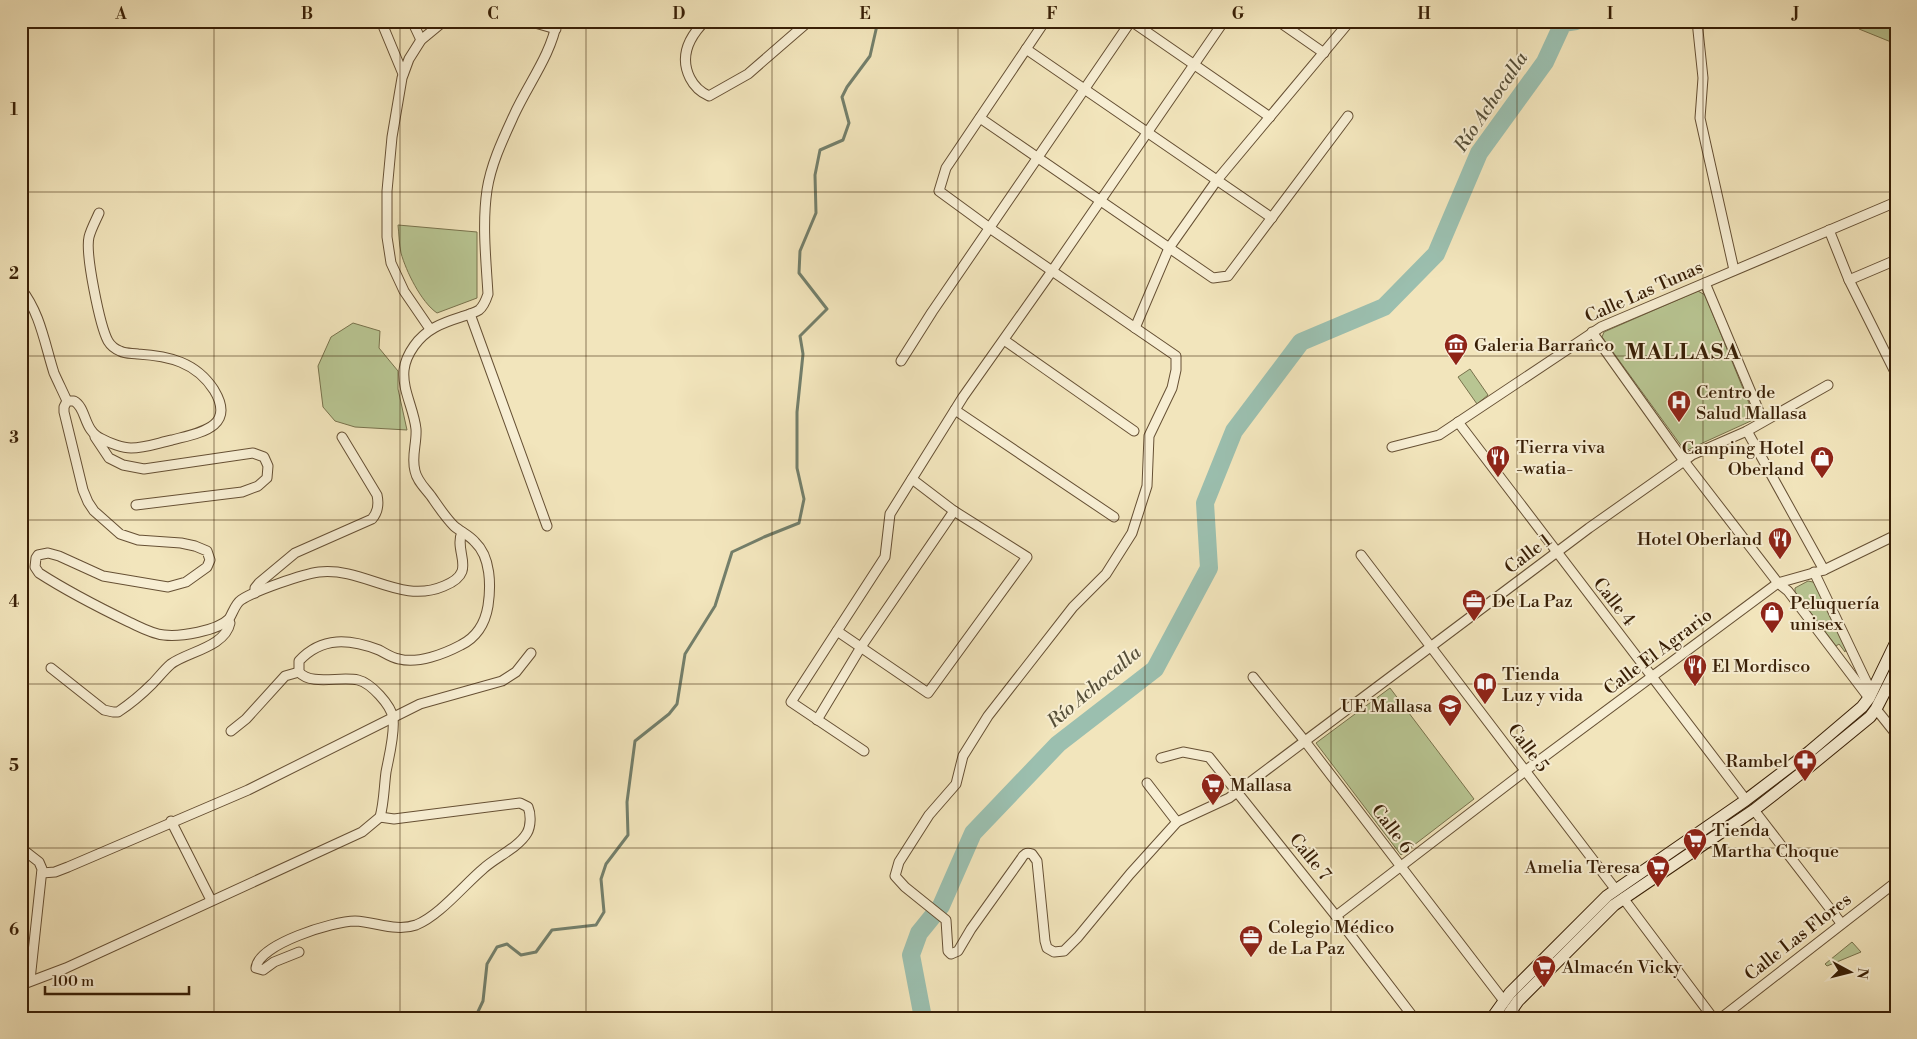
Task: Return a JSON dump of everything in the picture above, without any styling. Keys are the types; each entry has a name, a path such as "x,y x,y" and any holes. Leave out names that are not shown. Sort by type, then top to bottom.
{"main road":[{"path":"1750,805 1862,707 1869,698 1896,642"},
{"path":"1492,1018 1510,1011 1605,914 1619,894 1817,760 1870,716 1876,709 1896,670"},
{"path":"1869,698 1876,709"}],"street":[{"path":"381,21 404,74"},
{"path":"408,21 413,23 421,40"},
{"path":"430,329 404,291 391,263 387,244 389,167 404,74 409,59 421,40 444,21"},
{"path":"25,982 66,968 362,832 380,817 390,752 393,717 380,697 365,683 359,680 338,678 312,680 302,676 299,672 298,661 328,644 340,641 360,643 398,659 411,660 451,650 471,640 479,631 486,616 489,582 487,566 481,549 475,541 462,532 443,513 418,480 414,464 416,430 407,394 404,370 409,352 430,329 479,310 488,294 485,214 491,173 515,114 545,57 556,25 528,21"},
{"path":"705,21 692,36 686,48 684,61 685,68 693,85 709,96 748,74 809,21"},
{"path":"1045,21 946,168 939,190 989,228 1176,356 1176,370 1172,388 1149,436 1147,486 1132,533 1106,574 1073,608 988,716 963,756 956,784 929,815 899,862 895,876 905,887 946,920 948,951 954,954 958,951 971,929 1024,854 1032,854 1037,861 1047,948 1054,952 1064,952 1177,822 1148,782"},
{"path":"901,361 932,312 1131,21 1270,116"},
{"path":"864,751 790,702 885,556 890,514 912,478 956,410 1224,21"},
{"path":"1278,21 1324,53"},
{"path":"1135,328 1169,248 1217,180 1350,21"},
{"path":"1697,21 1703,78 1700,118 1734,270"},
{"path":"1026,49 1272,218"},
{"path":"980,118 1213,278 1228,276 1348,116"},
{"name":"Calle Las Tunas","path":"1392,447 1439,434 1592,332 1896,202"},
{"path":"94,435 103,440 129,448 152,445 205,432 216,423 220,415 220,406 213,389 192,367 184,362 175,360 120,352 109,342 101,322 94,289 88,238 99,213"},
{"path":"1829,230 1849,280 1896,374"},
{"path":"1849,280 1896,260"},
{"path":"1705,283 1763,421"},
{"path":"21,289 29,300 38,320 54,373 67,401"},
{"path":"470,314 547,526"},
{"path":"1592,332 1684,461 1778,583 1788,591 1869,698"},
{"path":"1004,340 1134,431"},
{"name":"Calle 1","path":"1177,822 1229,798 1556,553 1692,455 1747,431 1828,385"},
{"path":"67,401 64,412 83,490 94,511 120,534 128,538 182,542 207,551 210,560 207,567 186,582 168,587 103,576 48,553 38,555 34,564 36,570 112,614 142,628 163,635 190,634 206,630 228,620 239,601 255,593 318,572 343,571 406,592 426,591 443,587 456,579 462,570 464,563 459,543 462,532"},
{"path":"67,401 74,401 79,405 85,420 109,458 123,465 144,469 253,453 264,457 268,466 267,478 258,486 242,492 136,505"},
{"path":"956,410 1114,517"},
{"name":"Calle 4","path":"1458,422 1556,553 1842,923"},
{"path":"1747,431 1824,570"},
{"path":"255,593 255,588 259,583 295,553 372,519 374,516 378,508 377,495 342,438"},
{"path":"837,631 928,693 1027,558 954,511 912,478"},
{"path":"817,720 861,647 954,511"},
{"name":"Calle El Agrario","path":"1336,916 1525,771 1778,583 1824,570 1896,536"},
{"name":"Calle 5","path":"1361,555 1713,1018"},
{"path":"1814,572 1867,683 1869,698"},
{"path":"51,668 104,710 118,712 150,686 171,664 208,646 220,637 228,628 230,623 228,620"},
{"path":"42,873 55,872 68,867 171,821 248,790 420,704 502,681 516,672 531,653"},
{"path":"230,731 246,719 285,676 299,672"},
{"name":"Calle 6","path":"1253,677 1304,740 1510,1011"},
{"path":"1876,709 1896,734"},
{"name":"Calle 7","path":"1161,758 1183,752 1209,757 1238,791 1414,1018"},
{"path":"299,952 274,962 263,970 256,968 258,960 272,948 333,924 355,921 401,928 416,925 428,918 484,868 519,842 527,833 530,822 528,806 520,803 394,819 380,817"},
{"path":"171,821 211,900"},
{"path":"21,848 39,862 42,869 31,966 25,982"},
{"name":"Calle Las Flores","path":"1721,1018 1896,882"},
{"path":"21,959 31,966"},
{"path":"21,968 31,966"}],"green space":[{"path":"1855,21 1896,21 1896,44 1859,29"},
{"path":"398,225 477,232 477,298 437,313 431,308 415,286 406,268 399,243"},
{"path":"1698,291 1705,295 1755,418 1685,451 1602,337 1604,332"},
{"path":"353,323 380,331 379,348 398,371 398,389 407,430 355,427 335,421 323,407 318,366 331,337"},
{"path":"1470,369 1488,395 1477,404 1458,377"},
{"path":"1808,581 1813,582 1817,586 1846,648 1845,652 1839,644 1836,646 1795,592 1795,588"},
{"path":"1390,688 1474,799 1401,855 1316,743"},
{"path":"1852,942 1861,952 1827,966 1825,964"}],"waterway":[{"path":"475,1018 483,1001 487,964 497,947 507,944 521,955 536,952 552,930 596,925 604,912 601,879 606,864 628,835 627,802 635,741 669,714 677,704 685,654 715,606 732,552 799,523 804,499 797,468 797,412 803,354 800,336 827,309 799,273 800,251 816,213 815,175 820,150 843,140 849,123 842,97 847,87 870,56 878,21"},
{"name":"Río Achocalla","path":"923,1018 911,955 919,933 941,906 973,833 1058,744 1155,669 1209,568 1205,503 1234,431 1301,342 1384,307 1436,254 1479,153 1545,62 1563,23 1576,21"}],"place":[{"name":"Galeria Barranco","path":"1456,366"},
{"name":"Centro de Salud Mallasa","path":"1679,423"},
{"name":"Tierra viva -watia-","path":"1498,478"},
{"name":"Camping Hotel Oberland","path":"1822,479"},
{"name":"Hotel Oberland","path":"1780,560"},
{"name":"De La Paz","path":"1474,622"},
{"name":"Peluquería unisex","path":"1772,634"},
{"name":"El Mordisco","path":"1695,687"},
{"name":"Tienda Luz y vida","path":"1485,705"},
{"name":"UE Mallasa","path":"1450,727"},
{"name":"Rambel","path":"1805,782"},
{"name":"Mallasa","path":"1213,806"},
{"name":"Tienda Martha Choque","path":"1695,861"},
{"name":"Amelia Teresa","path":"1658,888"},
{"name":"Colegio Médico de La Paz","path":"1251,958"},
{"name":"Almacén Vicky","path":"1544,988"}],"district":[{"name":"MALLASA","path":"1683,352"}]}
